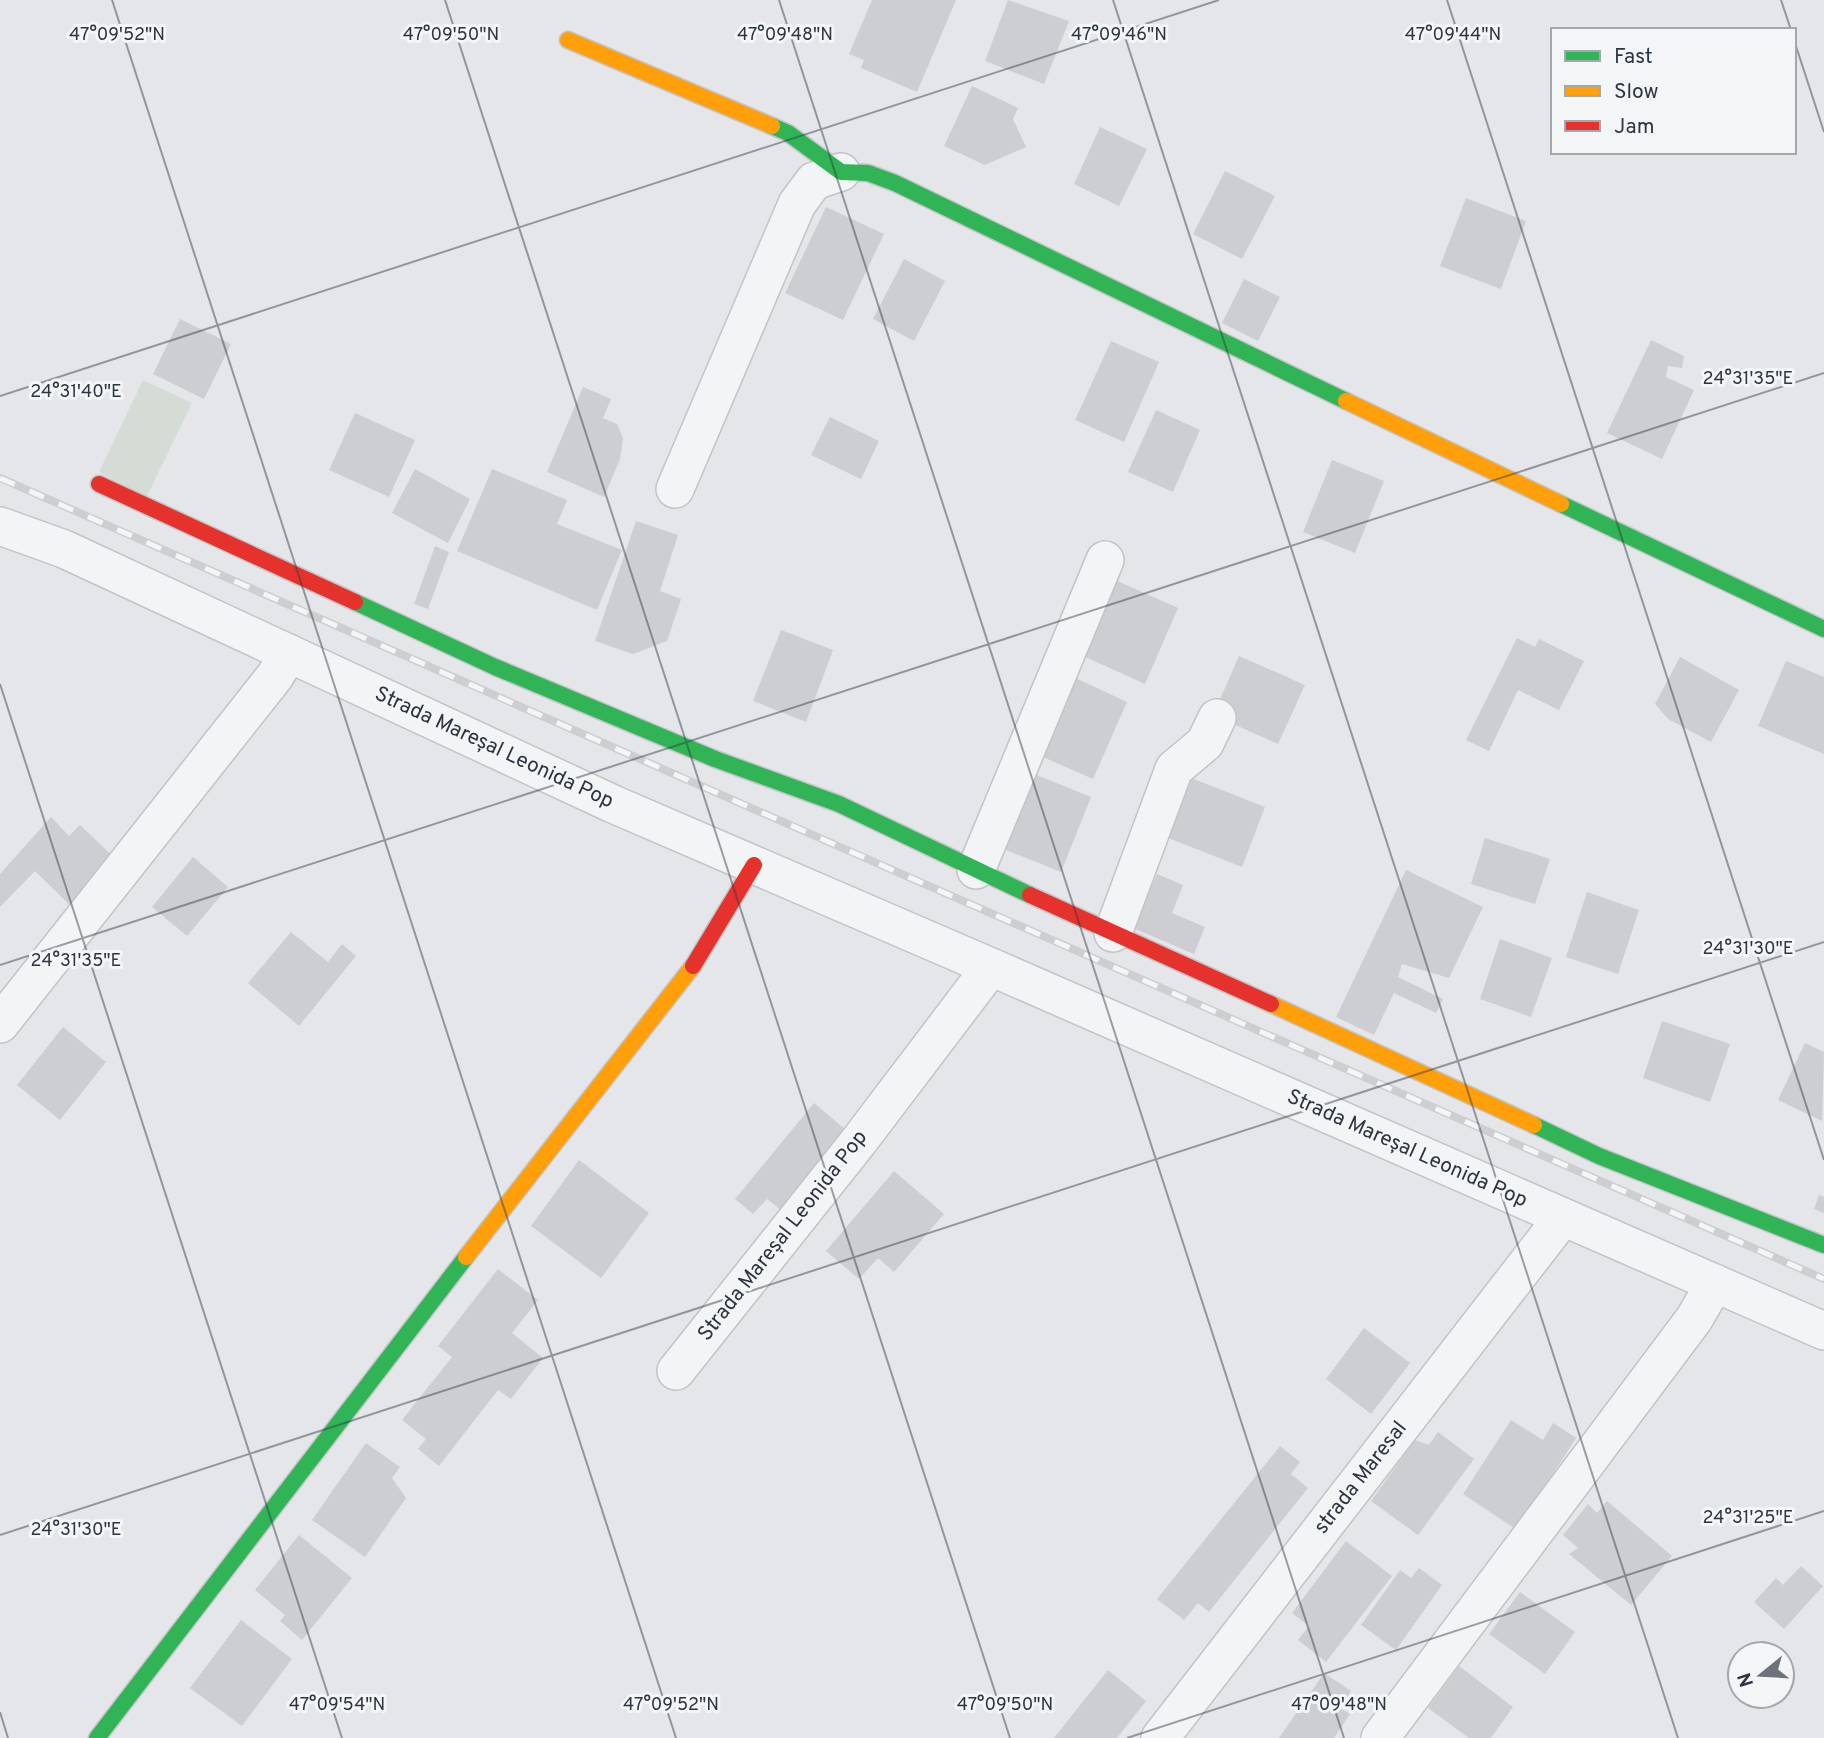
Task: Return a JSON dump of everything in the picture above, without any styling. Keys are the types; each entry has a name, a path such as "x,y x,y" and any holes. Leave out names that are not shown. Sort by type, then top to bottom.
{"street":[{"path":"568,40 788,133 841,172"},
{"path":"674,489 797,204 814,181 841,172 868,173 895,183 1228,346 1824,629"},
{"path":"99,484 495,667 715,759 839,804 976,870 1390,1057 1599,1156 1824,1245"},
{"name":"Strada Mareșal Leonida Pop","path":"0,526 64,549 613,804 1824,1331"},
{"path":"976,870 1105,560"},
{"path":"0,1024 275,676 289,653"},
{"path":"1113,933 1174,769 1206,743 1217,718"},
{"path":"97,1738 561,1135 685,979 754,865"},
{"name":"Strada Mareșal Leonida Pop","path":"676,1371 859,1141 990,967"},
{"name":"strada Maresal","path":"1160,1738 1563,1217"},
{"path":"1380,1738 1694,1319 1715,1283"}],"shaded area":[{"path":"143,380 192,403 147,496 99,472"}],"building":[{"path":"872,0 956,0 917,92 861,68 864,60 849,54"},
{"path":"1008,0 1069,21 1044,84 985,61"},
{"path":"972,86 1018,108 1013,119 1026,147 985,165 944,146"},
{"path":"1100,127 1147,149 1119,206 1074,184"},
{"path":"1225,171 1275,196 1242,259 1193,234"},
{"path":"1466,198 1526,221 1501,289 1440,266"},
{"path":"826,207 884,234 843,320 785,293"},
{"path":"904,259 945,281 914,341 873,319"},
{"path":"1244,279 1280,297 1258,341 1222,323"},
{"path":"180,319 231,344 204,399 153,374"},
{"path":"1651,340 1684,356 1682,368 1668,366 1666,377 1694,390 1662,459 1607,433"},
{"path":"1111,341 1159,362 1124,442 1075,420"},
{"path":"583,387 611,399 603,418 617,424 623,438 620,459 604,497 547,472"},
{"path":"1156,410 1200,430 1173,492 1128,472"},
{"path":"355,413 415,440 389,497 329,470"},
{"path":"830,417 879,441 861,479 811,455"},
{"path":"1332,460 1384,481 1355,553 1303,532"},
{"path":"415,469 470,499 448,543 392,513"},
{"path":"492,469 567,500 557,524 622,550 597,610 457,551"},
{"path":"636,521 678,535 660,591 681,599 667,641 633,654 595,641"},
{"path":"435,546 449,552 428,609 414,604"},
{"path":"1115,580 1178,608 1145,684 1083,656"},
{"path":"781,630 833,650 806,722 753,701"},
{"path":"1517,638 1535,647 1539,639 1584,661 1559,710 1518,690 1489,751 1466,740"},
{"path":"1239,656 1305,685 1278,744 1213,715"},
{"path":"1680,657 1739,690 1711,742 1668,719 1655,704"},
{"path":"1786,661 1824,677 1824,754 1758,726"},
{"path":"1069,675 1127,702 1093,779 1034,753"},
{"path":"1029,772 1091,797 1061,872 999,847"},
{"path":"1181,774 1265,807 1242,867 1158,834"},
{"path":"51,817 69,836 80,825 123,866 78,913 35,871 0,907 0,874"},
{"path":"1485,838 1550,859 1535,904 1471,884"},
{"path":"193,857 228,887 187,936 152,907"},
{"path":"1406,870 1483,907 1449,978 1402,964 1398,977 1443,999 1436,1013 1394,993 1374,1035 1336,1017"},
{"path":"1157,874 1183,885 1172,913 1205,927 1194,954 1133,928"},
{"path":"1587,892 1639,910 1618,974 1566,957"},
{"path":"291,932 328,962 342,944 356,956 299,1026 248,983"},
{"path":"1500,939 1552,958 1531,1017 1480,999"},
{"path":"1662,1021 1730,1044 1710,1102 1643,1078"},
{"path":"63,1027 106,1062 60,1120 17,1085"},
{"path":"1805,1043 1824,1052 1822,1121 1778,1100"},
{"path":"814,1103 859,1141 781,1210 767,1199 753,1214 735,1199"},
{"path":"579,1160 649,1213 601,1278 531,1226"},
{"path":"894,1171 944,1214 894,1272 878,1258 859,1279 826,1251"},
{"path":"1819,1195 1824,1197 1824,1213 1814,1209"},
{"path":"498,1269 538,1300 512,1333 543,1358 511,1399 498,1390 439,1466 418,1449 426,1439 402,1420 452,1357 438,1346"},
{"path":"1364,1328 1410,1363 1371,1414 1326,1379"},
{"path":"1511,1420 1543,1440 1553,1423 1576,1438 1517,1530 1463,1494"},
{"path":"1438,1432 1474,1459 1418,1535 1371,1501 1415,1440 1429,1445"},
{"path":"366,1443 400,1467 392,1478 406,1498 365,1557 312,1520"},
{"path":"1280,1446 1300,1462 1291,1474 1308,1488 1209,1612 1198,1603 1184,1620 1157,1599"},
{"path":"1607,1501 1672,1556 1631,1605 1569,1554 1578,1548 1563,1535 1588,1504 1597,1513"},
{"path":"299,1535 352,1578 302,1640 280,1621 285,1615 255,1590"},
{"path":"1346,1541 1392,1576 1326,1662 1298,1640 1309,1626 1292,1613"},
{"path":"1801,1566 1823,1586 1784,1629 1754,1602 1776,1578 1783,1585"},
{"path":"1419,1568 1442,1585 1396,1650 1361,1625 1400,1570 1411,1578"},
{"path":"1520,1592 1575,1632 1545,1674 1489,1634"},
{"path":"241,1620 292,1659 242,1726 190,1688"},
{"path":"1459,1666 1513,1707 1491,1738 1469,1738 1428,1708"},
{"path":"1108,1670 1146,1701 1117,1738 1054,1738"},
{"path":"1324,1673 1351,1691 1340,1708 1350,1714 1334,1738 1279,1738"}],"railway":[{"path":"0,478 1824,1279"}],"traffic: fast":[{"path":"772,126 788,133 841,172 868,173 895,183 1346,401"},
{"path":"1561,504 1824,629"},
{"path":"355,602 495,667 715,759 839,804 1030,895"},
{"path":"1534,1125 1599,1156 1824,1245"},
{"path":"97,1738 466,1257"}],"traffic: slow":[{"path":"568,40 772,126"},
{"path":"1346,401 1561,504"},
{"path":"466,1257 693,966"},
{"path":"1271,1004 1534,1125"}],"traffic: jam":[{"path":"99,484 355,602"},
{"path":"693,966 754,865"},
{"path":"1030,895 1271,1004"}]}
